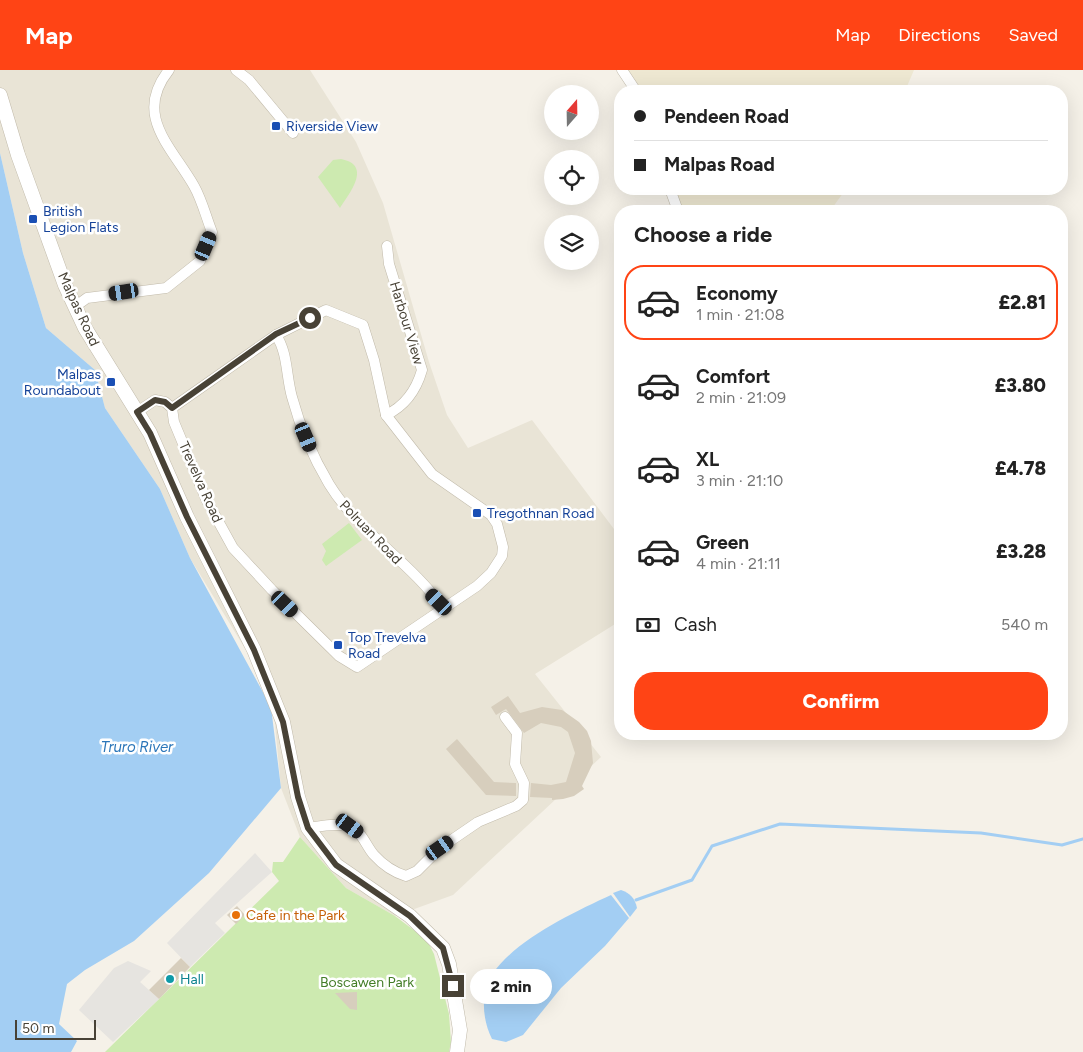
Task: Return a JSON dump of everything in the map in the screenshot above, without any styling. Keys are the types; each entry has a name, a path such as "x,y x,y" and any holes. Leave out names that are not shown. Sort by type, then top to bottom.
{"street":[{"path":"76,306 87,298 166,288 200,261 212,232 195,187 158,128 154,115 154,101 157,89 169,70"},
{"path":"236,70 248,80 293,133"},
{"path":"622,70 632,85"},
{"name":"Malpas Road","path":"0,95 18,155 65,285 85,328 150,433 187,517 254,650 283,722 298,797 308,828 336,865 410,916 443,948 450,971 460,1030 457,1052"},
{"name":"Harbour View","path":"386,415 410,397 417,387 422,370 389,264 387,246"},
{"path":"137,412 155,400 165,402 172,408 276,334 326,310 363,324 374,360 386,415 432,474 491,516 501,533 502,556 491,573 444,608"},
{"name":"Polruan Road","path":"276,334 283,345 291,395 300,422 330,484 341,502 444,608"},
{"name":"Trevelva Road","path":"172,408 174,422 206,499 233,548 272,590 343,660 358,667 444,608"},
{"path":"308,828 336,825 350,826 358,833 373,854 393,872 406,876 417,872 440,848 478,822 516,806 523,800 524,783 516,764 517,733 505,717"}],"shaded area":[{"path":"0,70 310,70 356,142 383,203 429,362 447,415 468,448 532,420 614,529 614,625 535,674 601,757 453,895 395,916 346,888 300,837 281,788 272,693 190,558 160,489 105,408 95,370 46,328 23,253 0,153"},
{"path":"622,70 914,70 908,85 632,85"},
{"path":"672,195 842,195 834,205 676,205"},
{"path":"255,853 272,872 215,923 225,933 190,967 167,943"},
{"path":"128,961 151,971 140,982 159,999 113,1042 79,1010 114,968"}],"green space":[{"path":"341,159 351,162 356,167 357,173 353,188 340,208 318,177 333,160"},
{"path":"349,523 362,540 326,566 322,560 326,551 322,544"},
{"name":"Boscawen Park","path":"300,837 346,888 395,916 427,940 434,954 449,1014 451,1042 449,1052 105,1052 279,881 272,872 273,862 283,862"}],"water":[{"name":"Truro River","path":"0,153 23,253 46,328 95,370 105,408 160,489 190,558 271,707 281,788 209,873 134,941 85,970 67,984 59,1024 77,1041 71,1052 0,1052"},
{"path":"621,890 632,896 636,904 637,908 630,917 613,893"},
{"path":"611,895 629,918 605,946 561,988 523,1035 506,1042 492,1039 484,1014 484,997 493,973 516,949 531,938 564,918"}],"building":[{"path":"508,696 520,713 542,707 562,710 579,722 587,731 591,741 593,763 582,786 584,789 574,796 563,799 552,800 552,798 530,797 531,783 551,785 566,782 575,753 568,732 561,727 541,723 524,733 506,709 496,715 491,707"},
{"path":"457,739 494,782 516,783 516,796 486,795 446,749"},
{"name":"Cafe in the Park","path":"237,906 245,915 236,924 227,915"},
{"name":"Hall","path":"181,958 190,967 159,999 149,990"},
{"path":"357,992 357,1010 350,1009 335,993"}],"waterway":[{"path":"636,900 692,880 712,846 780,824 981,833 1062,845 1083,839"}],"place":[{"name":"Riverside View","path":"276,126"},
{"name":"British Legion Flats","path":"33,219"},
{"name":"Malpas Roundabout","path":"111,382"},
{"name":"Tregothnan Road","path":"477,513"},
{"name":"Top Trevelva Road","path":"338,645"},
{"name":"Cafe in the Park","path":"236,915"},
{"name":"Hall","path":"170,979"}],"route":[{"path":"310,318 276,334 172,408 165,402 155,400 137,412 150,433 187,517 254,650 283,722 298,797 308,828 315,840 336,865 410,916 427,930 443,948 449,964 453,986"}]}
